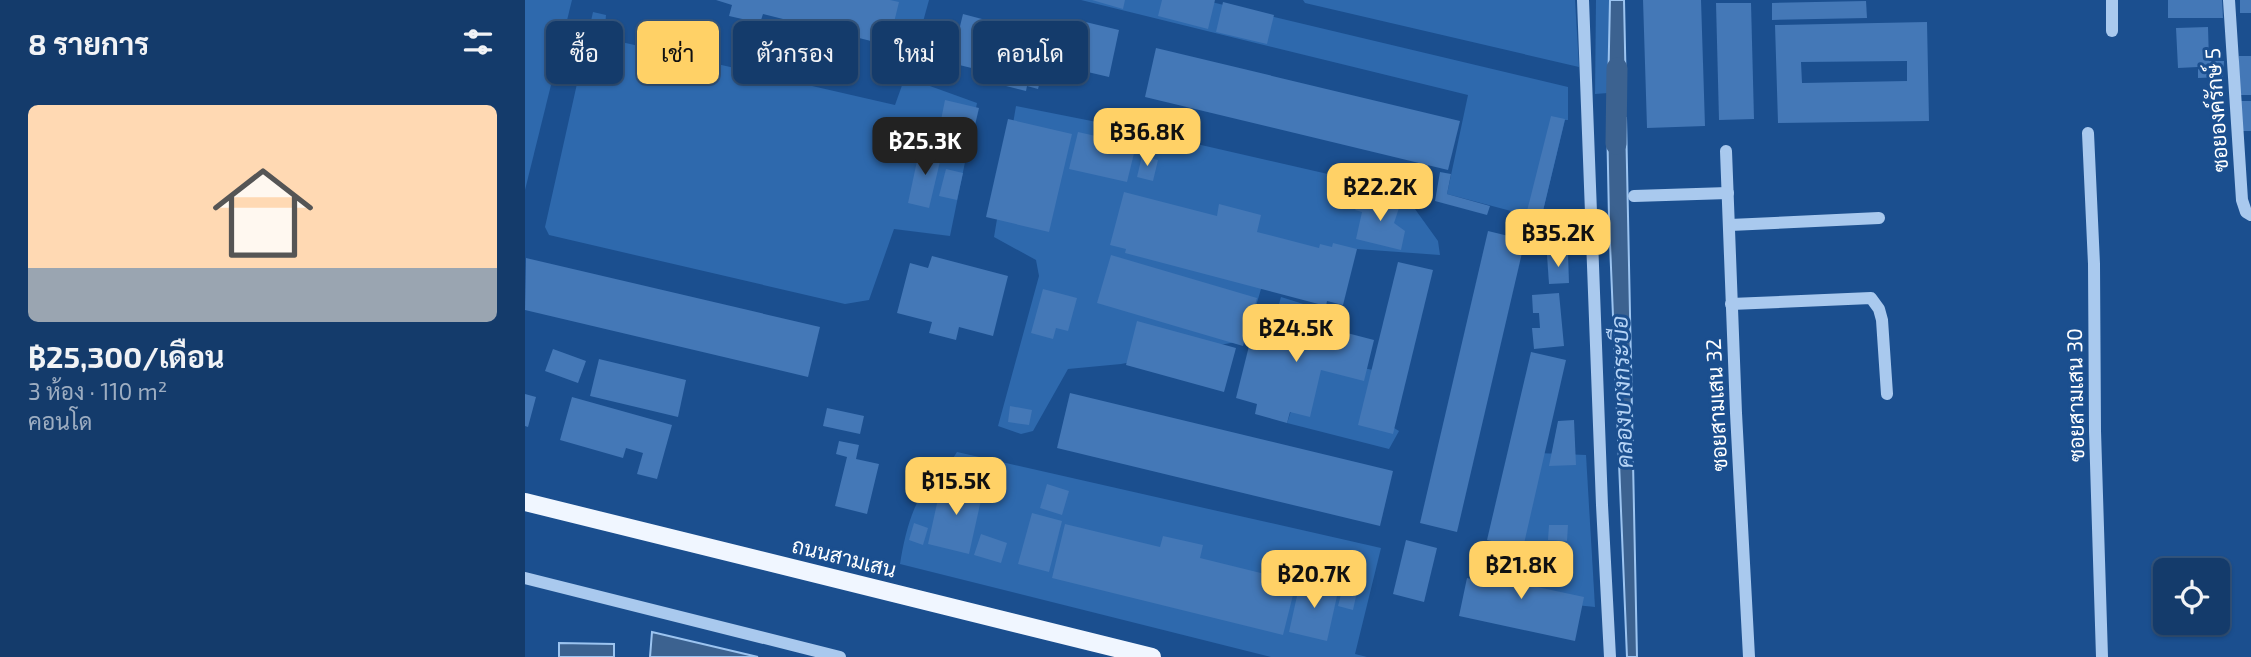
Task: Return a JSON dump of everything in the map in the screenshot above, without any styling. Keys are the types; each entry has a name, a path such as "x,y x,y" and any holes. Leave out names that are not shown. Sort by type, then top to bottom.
{"main road":[{"name":"ถนนสามเสน","path":"525,502 1152,657"}],"street":[{"path":"1583,0 1610,657"},
{"path":"2112,0 2112,31"},
{"name":"ซอยองค์รักษ์ 5","path":"2229,0 2245,151 2242,200 2246,212 2251,215"},
{"name":"ซอยสามเสน 30","path":"2088,133 2094,264 2095,431 2102,657"},
{"name":"ซอยสามเสน 32","path":"1726,151 1749,657"},
{"path":"1634,196 1728,192"},
{"path":"1730,225 1879,218"},
{"path":"1731,304 1871,298 1879,309 1882,320 1887,394"},
{"path":"525,578 840,657"}],"shaded area":[{"path":"525,0 572,0 567,21 546,21 546,84 551,84 525,190"},
{"path":"770,0 929,0 923,21 872,21 872,41 858,36 858,21 822,21"},
{"path":"1081,0 1203,0 1568,87 1568,120 1565,120 1541,219 1447,194 1468,95"},
{"path":"1303,0 1575,0 1579,67 1305,3"},
{"path":"1596,0 1610,0 1608,93 1595,94"},
{"path":"593,12 606,15 605,21 591,21"},
{"path":"623,42 637,46 637,84 719,84 719,64 733,68 733,84 804,84 895,105 902,84 924,84 977,103 950,236 894,229 869,300 845,304 549,235 545,227 577,84 623,84"},
{"path":"1016,106 1127,128 1402,191 1438,241 1440,255 1357,249 1261,289 1246,340 1121,364 1068,369 1033,431 1021,434 998,426 1039,276 1036,260 994,237"},
{"path":"1281,297 1316,308 1313,321 1277,311"},
{"path":"1309,357 1378,371 1366,411 1399,431 1389,449 1287,423"},
{"path":"957,452 1381,548 1355,654 1367,657 1271,657 900,564 916,505"},
{"path":"1538,453 1586,455 1595,607 1556,603 1516,569"}],"water":[{"path":"1610,0 1624,0 1626,95 1608,93"},
{"path":"1607,117 1626,118 1637,657 1627,657"},
{"path":"652,632 758,657 650,657"},
{"path":"559,643 614,644 614,657 559,657"}],"building":[{"path":"716,0 899,2 894,21 872,21 872,47 871,41 858,38 858,21 791,21 763,14 761,21 751,21 729,16 732,5"},
{"path":"1092,0 1125,0 1123,9"},
{"path":"1162,0 1215,0 1208,29 1158,16"},
{"path":"1643,0 1701,0 1705,126 1647,128"},
{"path":"2168,0 2222,0 2223,18 2168,18"},
{"path":"2240,0 2251,0 2251,13 2240,13"},
{"path":"1866,1 1867,18 1772,20 1772,3"},
{"path":"1223,2 1274,15 1267,44 1216,32"},
{"path":"1716,3 1751,3 1754,119 1719,120"},
{"path":"963,14 990,21 973,21 973,68 959,65 959,30"},
{"path":"1927,22 1929,121 1778,123 1775,25","holes":["1907,61 1907,81 1802,83 1801,62"]},
{"path":"1088,23 1119,30 1109,77 1088,72"},
{"path":"2208,27 2209,61 2224,61 2223,77 2198,78 2198,67 2178,68 2176,28"},
{"path":"1156,48 1460,121 1448,170 1145,97"},
{"path":"2239,56 2251,56 2251,95 2239,95"},
{"path":"998,84 1039,84 1038,89 1027,86 1026,91"},
{"path":"945,100 979,108 972,138 939,130"},
{"path":"2241,101 2251,101 2251,131 2242,131"},
{"path":"1551,116 1565,119 1541,219 1526,215"},
{"path":"1008,119 1072,134 1049,232 986,217"},
{"path":"1078,132 1136,145 1127,182 1069,169"},
{"path":"920,147 942,153 929,208 908,203"},
{"path":"1142,156 1158,160 1153,181 1137,177"},
{"path":"946,169 963,173 957,200 939,196"},
{"path":"1440,172 1451,174 1447,194 1490,206 1487,215 1435,201"},
{"path":"1124,192 1217,216 1219,204 1261,215 1257,232 1319,248 1320,244 1332,247 1333,243 1357,249 1343,305 1327,301 1326,306 1125,253 1126,249 1110,245"},
{"path":"1368,194 1400,205 1394,223 1405,231 1401,250 1356,239 1362,212 1355,210"},
{"path":"1488,231 1525,240 1457,532 1420,523"},
{"path":"1568,254 1569,283 1549,284 1547,255"},
{"path":"1111,255 1257,298 1243,346 1097,303"},
{"path":"932,256 1008,276 993,336 959,327 956,340 929,333 932,322 897,313 910,263 928,268"},
{"path":"526,258 820,327 808,377 525,310"},
{"path":"1398,262 1433,270 1393,434 1358,425"},
{"path":"1043,289 1077,298 1068,331 1056,328 1053,339 1031,333"},
{"path":"1559,293 1564,346 1534,349 1532,328 1540,328 1539,313 1533,313 1532,295"},
{"path":"1258,310 1374,340 1364,381 1321,370 1310,417 1290,412 1287,423 1255,414 1257,404 1236,398"},
{"path":"1137,321 1236,348 1224,392 1126,365"},
{"path":"553,349 586,361 578,383 545,371"},
{"path":"1531,352 1566,360 1523,548 1487,540"},
{"path":"599,359 686,380 678,417 590,396"},
{"path":"1070,393 1393,471 1380,526 1057,448"},
{"path":"525,394 536,397 528,427 525,426"},
{"path":"572,397 672,425 657,479 637,474 643,453 626,448 623,458 560,440"},
{"path":"1010,406 1032,410 1029,425 1008,422"},
{"path":"827,408 864,416 860,434 823,426"},
{"path":"1574,420 1576,465 1549,466 1558,421"},
{"path":"839,441 859,445 856,459 879,464 867,514 835,506 847,457 836,454"},
{"path":"942,481 983,491 969,554 928,544"},
{"path":"1047,484 1069,491 1062,515 1040,508"},
{"path":"1032,513 1062,521 1049,572 1018,564"},
{"path":"914,523 928,528 923,545 909,540"},
{"path":"1065,524 1160,547 1163,536 1203,545 1200,558 1273,576 1274,570 1298,575 1283,635 1052,578"},
{"path":"1549,525 1568,525 1567,541 1548,540"},
{"path":"981,534 1007,543 1001,563 974,555"},
{"path":"1406,540 1437,548 1424,602 1393,594"},
{"path":"1495,553 1533,562 1528,585 1584,597 1575,641 1459,616 1467,578 1488,583"},
{"path":"1301,578 1339,587 1327,641 1289,632"},
{"path":"1344,583 1358,587 1353,610 1338,606"}],"waterway":[{"name":"คลองบางกระบือ","path":"1616,144 1617,68"}]}
